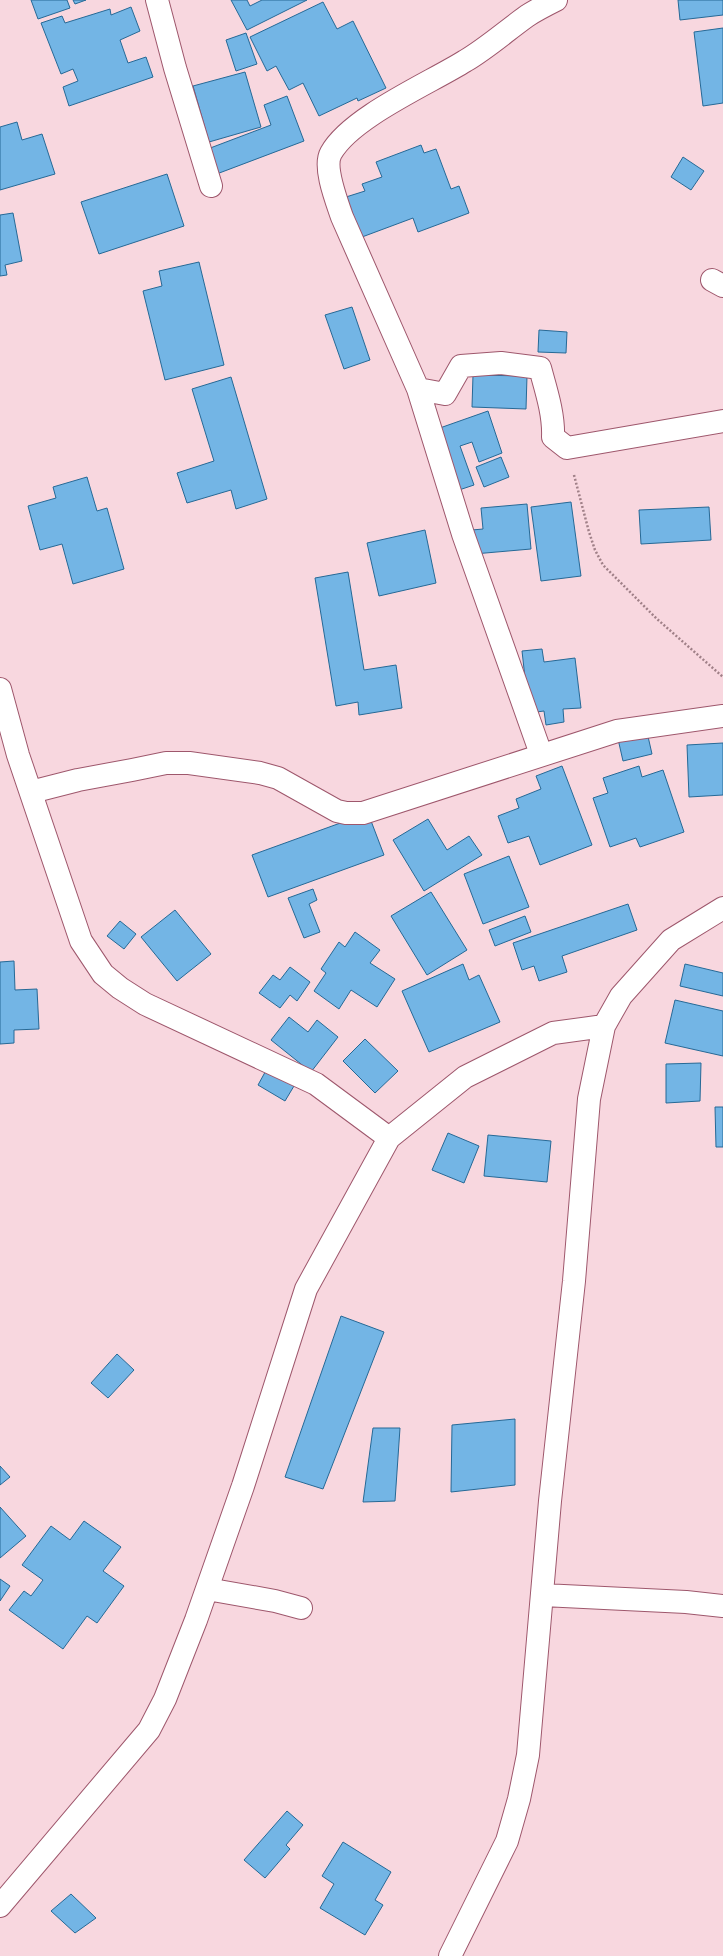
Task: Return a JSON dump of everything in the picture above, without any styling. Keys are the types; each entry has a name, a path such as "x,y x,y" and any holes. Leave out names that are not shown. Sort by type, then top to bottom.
{"street":[{"path":"157,0 175,68 211,186"},
{"path":"541,754 463,534 418,389 342,217 330,171 329,161 331,153 349,131 372,115 467,60 528,15 556,0"},
{"path":"418,389 445,394 461,366 501,363 540,368 554,426 553,437 567,448 723,421"},
{"path":"0,689 18,755 81,941 102,974 145,1004 316,1084 389,1138"},
{"path":"31,792 78,780 166,763 190,763 260,773 278,778 336,811 356,813 372,811 541,754 617,731 723,716"},
{"path":"450,1956 507,1841 519,1799 528,1755 550,1501 574,1281 589,1099 604,1026 621,996 671,940 723,908"},
{"path":"0,1906 150,1730 166,1699 207,1590 243,1486 306,1289 389,1138 465,1077 553,1033 604,1026"},
{"path":"207,1590 275,1601 301,1608"},
{"path":"543,1595 686,1602 723,1606"}],"path":[{"path":"567,448 589,532 603,565 657,619 723,677"}],"building":[{"path":"31,0 67,0 70,8 38,19"},
{"path":"73,0 86,0 75,4"},
{"path":"231,0 247,0 250,6 262,0 307,0 247,30"},
{"path":"678,0 723,0 723,15 680,20"},
{"path":"323,2 337,29 353,21 386,88 358,101 357,98 319,116 303,83 289,90 276,66 267,71 250,37"},
{"path":"131,7 140,31 120,40 128,63 146,57 153,77 69,106 63,87 78,81 73,69 61,74 41,23 62,16 65,23 110,9 111,15"},
{"path":"723,28 723,103 703,106 694,32"},
{"path":"246,33 257,64 236,71 226,40"},
{"path":"245,72 261,127 209,142 193,86"},
{"path":"287,96 304,141 214,175 205,150 271,125 264,105"},
{"path":"17,122 22,140 42,134 55,174 0,190 0,127"},
{"path":"421,145 424,153 436,149 451,189 459,186 469,213 418,232 413,218 362,237 346,197 365,191 362,184 382,177 376,162"},
{"path":"683,157 704,171 691,190 671,177"},
{"path":"167,174 184,226 99,254 81,202"},
{"path":"13,213 22,261 5,265 7,275 0,276 0,215"},
{"path":"199,262 224,365 165,380 143,291 162,286 159,271"},
{"path":"352,307 370,360 344,369 325,315"},
{"path":"539,330 567,332 566,353 538,352"},
{"path":"473,375 527,376 526,409 472,407"},
{"path":"231,377 267,499 236,509 231,490 187,503 177,473 214,461 192,389"},
{"path":"488,411 502,453 479,462 472,442 460,446 474,485 459,490 437,429"},
{"path":"501,457 509,477 484,487 476,467"},
{"path":"87,477 97,511 107,508 124,569 73,584 62,544 40,550 28,506 56,498 53,487"},
{"path":"571,502 581,576 541,581 531,507"},
{"path":"527,504 531,549 474,554 472,530 483,529 481,508"},
{"path":"709,507 711,540 641,544 639,510"},
{"path":"425,530 436,583 379,596 367,543"},
{"path":"348,572 364,670 396,665 402,708 359,715 358,702 336,706 315,578"},
{"path":"542,649 544,662 575,658 581,708 563,709 564,722 546,725 544,711 529,713 522,651"},
{"path":"647,732 652,754 623,761 618,739"},
{"path":"723,743 723,795 689,797 687,745"},
{"path":"562,766 592,845 540,865 529,836 508,843 498,816 519,808 516,799 541,789 536,776"},
{"path":"639,766 642,777 663,770 684,832 640,847 636,838 610,847 593,798 608,793 603,778"},
{"path":"368,813 384,855 268,897 252,855"},
{"path":"428,819 447,850 469,836 482,855 424,891 393,840"},
{"path":"509,856 529,907 483,924 464,874"},
{"path":"313,889 317,900 309,904 320,932 304,938 288,898"},
{"path":"431,892 467,950 427,975 391,916"},
{"path":"628,904 637,930 562,956 567,972 539,981 534,966 522,970 513,943"},
{"path":"175,910 211,954 177,981 141,937"},
{"path":"525,916 531,932 495,946 489,930"},
{"path":"120,921 136,934 124,949 107,936"},
{"path":"355,932 380,950 370,963 395,979 377,1007 351,990 339,1009 314,991 326,973 321,969 339,942 345,947"},
{"path":"14,961 15,990 37,989 39,1029 14,1030 14,1043 0,1044 0,962"},
{"path":"463,964 469,980 479,975 500,1022 429,1052 402,991"},
{"path":"685,964 723,973 723,996 680,986"},
{"path":"290,967 310,982 297,1001 290,995 280,1008 259,993 273,975 280,980"},
{"path":"675,1000 723,1011 723,1056 665,1043"},
{"path":"289,1017 308,1032 317,1020 338,1037 311,1072 271,1040"},
{"path":"365,1039 398,1071 375,1093 343,1061"},
{"path":"701,1063 700,1101 666,1103 666,1064"},
{"path":"269,1065 297,1081 285,1101 258,1085"},
{"path":"715,1107 723,1107 723,1147 716,1147"},
{"path":"448,1133 479,1146 464,1183 432,1170"},
{"path":"488,1135 551,1141 547,1182 484,1176"},
{"path":"341,1316 384,1332 323,1489 285,1477"},
{"path":"117,1354 134,1370 108,1398 91,1383"},
{"path":"515,1419 515,1485 451,1492 452,1425"},
{"path":"373,1428 400,1428 395,1501 363,1502"},
{"path":"0,1466 10,1477 0,1485"},
{"path":"0,1507 26,1536 0,1558"},
{"path":"84,1521 121,1547 103,1571 124,1586 97,1623 87,1616 63,1649 9,1610 24,1591 31,1596 43,1580 22,1565 51,1526 70,1540"},
{"path":"0,1579 10,1586 0,1601"},
{"path":"287,1811 303,1825 286,1845 290,1849 265,1878 244,1860"},
{"path":"343,1842 391,1872 375,1900 383,1905 365,1935 320,1908 334,1884 322,1876"},
{"path":"71,1894 96,1918 75,1933 51,1911"}]}
